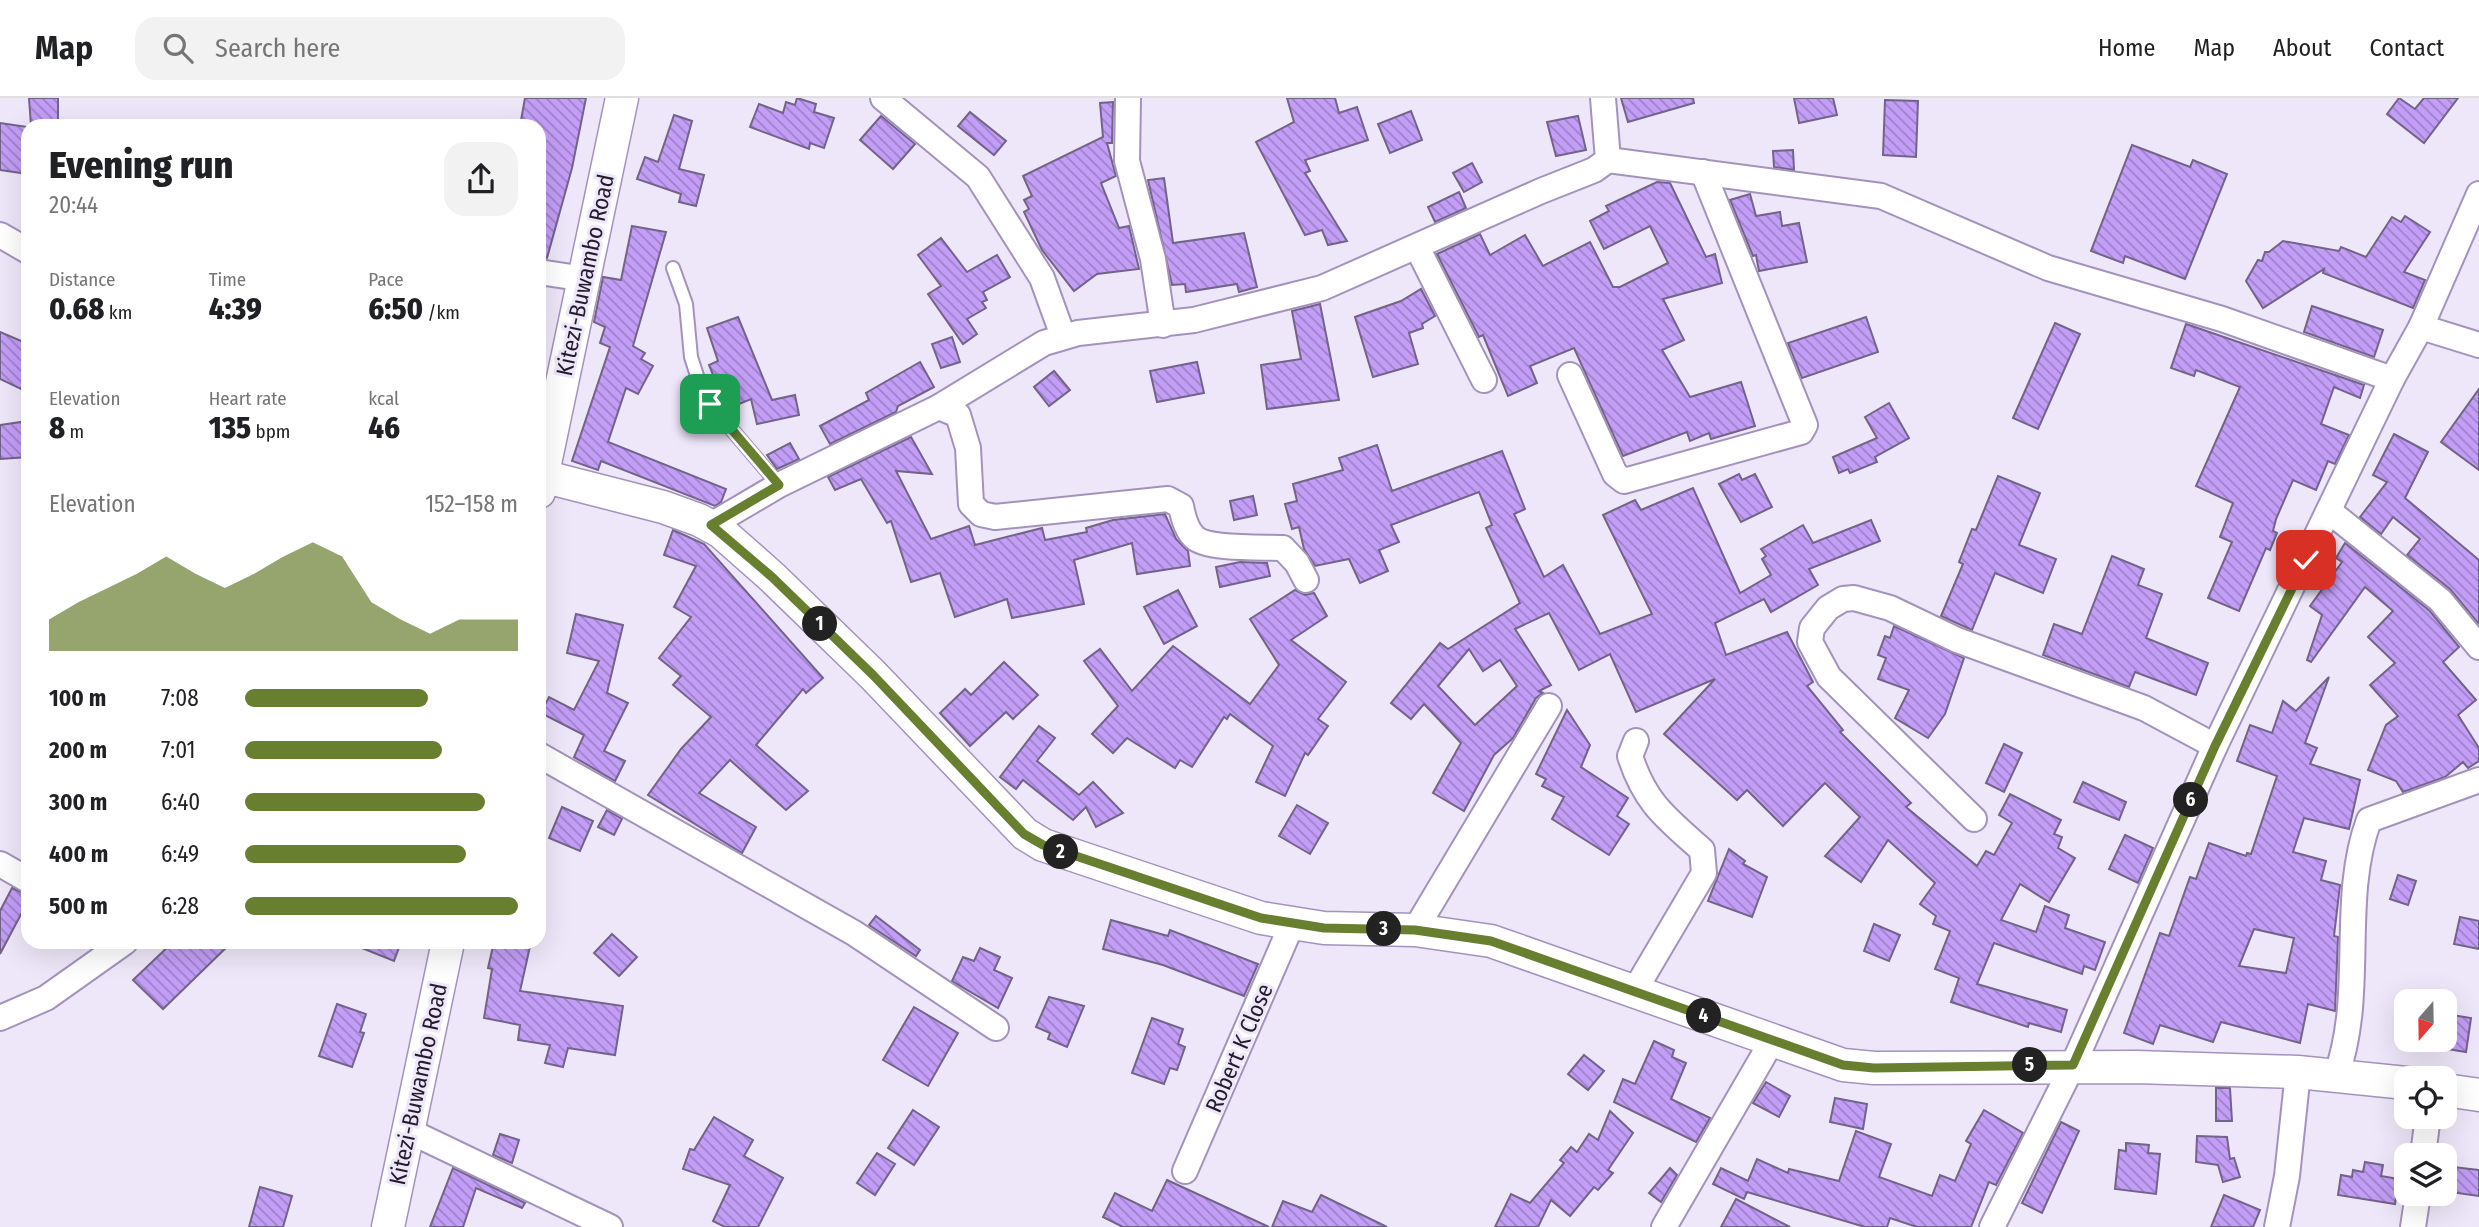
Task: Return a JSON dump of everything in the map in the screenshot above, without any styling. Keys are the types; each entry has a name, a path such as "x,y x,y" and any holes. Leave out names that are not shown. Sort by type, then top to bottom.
{"street":[{"name":"Kitezi-Buwambo Road","path":"546,460 622,98"},
{"path":"883,98 978,177 1042,278 1063,336"},
{"path":"1128,98 1125,134 1127,161 1153,260 1163,325"},
{"path":"1603,98 1608,160"},
{"path":"711,525 779,485 939,407 1018,357 1063,336 1194,320 1322,288 1594,170 1608,160 1881,196 2048,268 2222,319 2392,379"},
{"path":"1570,374 1615,474 1625,481 1801,432 1805,425 1703,172"},
{"path":"1992,1227 2073,1065 2215,746 2392,379 2421,327 2479,194"},
{"path":"0,236 21,247"},
{"path":"1417,247 1484,380"},
{"path":"546,273 584,279"},
{"path":"2421,327 2479,345"},
{"path":"939,407 958,415 968,448 971,504 981,514 1010,517 1168,499 1181,506 1185,522 1195,538 1214,545 1283,548 1297,563 1306,580"},
{"path":"546,485 611,492 711,525 772,577 873,675 1024,834 1060,851 1203,901 1292,924 1415,930 1491,941 1843,1065 1874,1068 2073,1065 2298,1072 2394,1082"},
{"path":"2329,511 2440,600 2479,647"},
{"path":"1974,819 1829,677 1810,642 1812,628 1828,608 1843,599 1854,598 1890,608 1957,640 2144,708 2215,746"},
{"path":"1415,930 1549,706"},
{"path":"1635,990 1704,873 1702,850 1653,805 1640,785 1630,756 1636,741"},
{"path":"546,759 832,920 996,1028"},
{"path":"2336,1076 2343,1056 2354,960 2356,866 2369,820 2479,780"},
{"path":"0,864 21,876"},
{"name":"Robert K Close","path":"1185,1171 1292,924"},
{"path":"0,1017 46,998 115,949"},
{"name":"Kitezi-Buwambo Road","path":"388,1227 446,949"},
{"path":"1664,1227 1772,1041"},
{"path":"2277,1227 2287,1176 2298,1072"},
{"path":"2457,1092 2479,1095"},
{"path":"407,1130 610,1227"},
{"path":"2413,1227 2416,1206"}],"lane":[{"path":"673,268 686,304 691,357 699,382 710,404 779,485"}],"building":[{"path":"29,98 58,98 58,119 30,119"},
{"path":"525,98 586,98 572,168 547,258 546,119 521,119"},
{"path":"797,98 816,104 814,112 834,118 824,148 810,143 809,149 750,127 759,104 783,113 786,102 795,105"},
{"path":"1287,98 1335,98 1339,113 1357,107 1368,140 1305,160 1310,171 1305,173 1347,241 1328,245 1322,230 1305,235 1256,142 1294,122"},
{"path":"1621,98 1693,98 1694,103 1628,122"},
{"path":"1794,98 1833,98 1837,115 1799,123"},
{"path":"2399,98 2415,109 2424,98 2458,98 2424,143 2387,114"},
{"path":"1885,100 1918,101 1916,157 1883,155"},
{"path":"1113,102 1112,143 1107,143 1116,176 1101,183 1119,228 1129,226 1139,269 1097,274 1074,291 1042,250 1024,212 1029,209 1024,200 1032,196 1023,176 1103,137 1100,103"},
{"path":"1411,111 1422,140 1390,153 1378,124"},
{"path":"970,112 1006,141 994,155 958,126"},
{"path":"674,115 692,121 679,169 704,175 696,206 679,202 681,194 637,179 645,157 658,162"},
{"path":"881,116 915,144 893,169 860,140"},
{"path":"1578,116 1586,150 1556,156 1547,122"},
{"path":"0,123 21,126 21,173 0,170"},
{"path":"2132,145 2190,167 2193,160 2227,174 2185,279 2125,256 2123,263 2091,251"},
{"path":"1793,150 1794,170 1774,167 1773,151"},
{"path":"1472,163 1482,182 1464,192 1453,173"},
{"path":"1164,178 1173,243 1244,233 1257,287 1239,292 1237,284 1186,292 1185,284 1172,285 1148,180"},
{"path":"1657,182 1670,183 1706,257 1715,254 1722,283 1663,299 1684,340 1662,350 1690,397 1741,382 1755,426 1711,439 1709,433 1690,441 1687,432 1623,456 1574,348 1530,366 1537,383 1508,396 1483,335 1479,337 1437,254 1480,234 1490,255 1525,235 1543,266 1590,242 1613,287 1620,287 1668,263 1650,226 1604,249 1590,221 1609,211 1606,206"},
{"path":"1459,192 1466,208 1435,222 1428,207"},
{"path":"1750,194 1756,216 1780,212 1782,226 1799,223 1807,262 1759,271 1756,255 1753,256 1730,200"},
{"path":"2405,216 2430,232 2404,272 2425,280 2413,308 2323,273 2324,269 2263,308 2246,281 2258,260 2262,261 2265,252 2283,241 2339,251 2341,247 2366,257 2392,217 2401,222"},
{"path":"632,226 666,232 633,346 645,353 641,359 653,366 638,394 626,388 608,442 726,489 721,502 715,506 601,461 598,470 572,461 610,347 600,343 605,327 594,322 603,277 621,280"},
{"path":"941,238 967,272 997,255 1010,277 983,292 987,300 982,302 986,308 967,319 977,334 963,344 928,294 941,286 918,255"},
{"path":"1421,289 1435,316 1422,324 1423,328 1409,333 1418,364 1373,377 1355,317 1401,301"},
{"path":"1320,304 1339,400 1267,409 1261,365 1301,359 1292,311"},
{"path":"2312,306 2383,330 2374,357 2304,332"},
{"path":"738,317 772,400 795,395 799,415 757,424 751,399 727,409 709,365 718,361 707,328"},
{"path":"1866,317 1878,352 1802,378 1788,343"},
{"path":"2055,323 2080,334 2038,429 2013,418"},
{"path":"2186,324 2364,385 2360,398 2334,387 2321,424 2349,435 2335,464 2328,461 2316,490 2293,480 2276,519 2273,531 2277,533 2270,550 2266,548 2239,611 2208,598 2232,542 2220,537 2233,503 2196,486 2240,387 2196,370 2194,376 2171,368"},
{"path":"0,332 21,341 21,389 0,379"},
{"path":"952,337 960,362 941,368 932,344"},
{"path":"920,362 934,387 898,406 896,412 830,444 820,426 869,400 866,393"},
{"path":"1197,362 1204,393 1157,402 1150,371"},
{"path":"1054,371 1070,390 1049,406 1034,387"},
{"path":"2479,389 2479,470 2441,442"},
{"path":"1889,403 1909,438 1875,457 1877,462 1850,473 1848,469 1839,473 1833,457 1877,438 1865,417"},
{"path":"21,422 21,458 0,459 0,425"},
{"path":"2394,434 2428,452 2405,498 2479,560 2479,624 2450,589 2407,555 2420,539 2393,517 2381,534 2360,517 2387,482 2373,475"},
{"path":"911,437 932,474 896,471 931,539 969,526 975,545 1042,528 1045,540 1087,532 1086,528 1113,520 1165,514 1176,539 1188,551 1190,566 1137,574 1132,543 1074,560 1084,604 1012,618 1007,599 955,617 940,573 911,582 891,521 887,523 861,479 835,490 828,477"},
{"path":"790,443 799,459 777,469 767,455"},
{"path":"1377,445 1392,491 1502,451 1525,509 1514,514 1544,577 1563,565 1600,634 1652,614 1603,515 1635,500 1641,510 1693,488 1740,593 1771,575 1762,559 1766,556 1761,549 1803,525 1813,543 1871,520 1880,541 1809,569 1818,585 1771,612 1764,599 1715,623 1726,655 1787,632 1813,682 1807,686 1843,730 1840,732 1911,803 1906,807 1977,866 1986,851 1994,855 2012,823 1999,815 2010,794 2061,820 2054,834 2062,837 2058,848 2075,858 2049,902 2020,884 2001,920 2036,932 2045,906 2069,915 2065,928 2105,942 2095,970 2084,966 2082,974 1994,943 1977,984 2067,1010 2061,1032 2029,1023 2028,1027 1951,1002 1959,978 1935,969 1950,931 1933,924 1936,916 1920,904 1935,883 1888,840 1861,882 1825,856 1860,817 1825,783 1783,826 1747,790 1737,800 1664,734 1715,679 1636,712 1610,654 1579,670 1549,613 1515,629 1551,685 1539,691 1543,693 1536,698 1513,738 1494,755 1464,811 1433,793 1461,743 1424,704 1411,719 1391,703 1440,643 1448,649 1520,603 1486,528 1492,525 1479,492 1391,525 1399,542 1379,550 1388,571 1360,583 1349,559 1315,566 1304,549 1299,527 1292,529 1285,504 1297,501 1293,484 1343,470 1339,458","holes":["1469,649 1483,671 1500,660 1517,686 1475,725 1438,686"]},
{"path":"1739,474 1742,480 1755,474 1772,507 1741,522 1719,484"},
{"path":"1998,476 2040,493 2019,545 2056,559 2043,593 1995,573 1972,630 1941,616 1963,564 1959,562 1972,529 1976,530"},
{"path":"1253,496 1257,515 1234,520 1230,501"},
{"path":"673,530 704,544 823,678 806,693 803,689 756,745 808,791 786,810 730,760 699,793 756,827 742,853 648,795 681,749 711,717 673,685 681,676 659,658 691,617 674,607 696,566 664,555"},
{"path":"2345,543 2430,611 2459,647 2443,662 2476,700 2458,715 2479,748 2479,761 2468,768 2463,762 2445,777 2403,792 2396,781 2368,770 2386,725 2398,716 2370,685 2395,663 2368,637 2393,611 2365,587 2311,662 2307,660 2322,615 2310,606 2342,562 2336,558"},
{"path":"2112,556 2144,569 2138,585 2162,594 2146,638 2208,663 2196,695 2135,672 2129,687 2043,655 2054,624 2082,634"},
{"path":"1240,562 1267,563 1270,576 1220,587 1216,567"},
{"path":"1178,590 1197,626 1164,644 1144,607"},
{"path":"1295,590 1305,595 1314,593 1327,616 1291,640 1346,682 1318,719 1328,726 1308,755 1305,753 1285,796 1256,782 1273,746 1230,714 1227,719 1224,717 1192,767 1180,760 1175,768 1127,738 1113,753 1092,734 1118,706 1084,661 1100,649 1132,691 1173,646 1250,704 1279,665 1250,619"},
{"path":"576,614 623,625 607,693 628,703 604,751 625,761 615,781 574,757 584,735 546,716 549,697 574,710 599,661 567,653"},
{"path":"1894,626 1964,658 1945,714 1928,738 1895,718 1909,690 1878,679 1886,658 1878,655 1885,636 1890,638"},
{"path":"1004,662 1038,695 1013,719 1006,712 970,746 940,713 965,689 971,695"},
{"path":"2329,677 2305,743 2317,748 2310,764 2360,780 2349,829 2304,818 2293,852 2326,861 2321,880 2340,885 2334,936 2338,937 2335,1011 2308,1004 2300,1043 2221,1022 2213,1042 2160,1025 2153,1044 2124,1033 2160,933 2169,936 2190,877 2196,879 2209,843 2246,856 2247,853 2251,854 2277,776 2237,761 2250,725 2272,733 2283,701 2296,711","holes":["2254,929 2294,938 2286,973 2239,966"]},
{"path":"1567,710 1590,745 1581,767 1628,798 1617,816 1629,824 1609,855 1552,819 1564,797 1542,786 1546,779 1536,774"},
{"path":"1039,726 1055,738 1037,761 1079,795 1093,782 1123,813 1096,827 1086,807 1073,820 1023,780 1016,789 1000,777"},
{"path":"2004,744 2022,753 2004,792 1986,783"},
{"path":"2083,782 2126,802 2119,820 2074,802"},
{"path":"1297,805 1328,823 1310,854 1279,836"},
{"path":"562,807 593,821 580,851 549,838"},
{"path":"607,810 622,819 614,835 598,827"},
{"path":"2125,835 2153,848 2138,883 2109,869"},
{"path":"1729,849 1745,861 1743,864 1767,877 1752,917 1708,901"},
{"path":"2398,875 2416,881 2408,905 2390,899"},
{"path":"12,888 21,892 21,914 0,954 0,911"},
{"path":"876,916 920,950 916,956 869,925"},
{"path":"2460,917 2479,921 2479,949 2454,944"},
{"path":"1111,920 1168,936 1170,930 1258,964 1244,996 1163,965 1103,949"},
{"path":"1874,924 1900,935 1889,961 1864,951"},
{"path":"612,934 637,957 619,976 594,953"},
{"path":"980,948 1000,957 994,970 1012,978 998,1008 952,981 963,957 974,961"},
{"path":"166,949 225,949 163,1009 133,980"},
{"path":"364,949 398,949 394,961"},
{"path":"492,949 529,949 520,991 623,1006 615,1055 568,1048 563,1067 545,1063 550,1045 518,1040 520,1025 484,1018 492,969 488,968"},
{"path":"1049,997 1084,1006 1067,1047 1048,1039 1050,1033 1036,1027"},
{"path":"337,1004 366,1014 360,1032 364,1033 352,1067 319,1056"},
{"path":"914,1007 958,1033 928,1086 883,1060"},
{"path":"2457,1016 2471,1018 2466,1052 2457,1051"},
{"path":"1152,1018 1183,1029 1178,1044 1185,1047 1177,1070 1170,1068 1164,1084 1132,1073"},
{"path":"1654,1041 1674,1050 1672,1057 1686,1063 1671,1099 1710,1118 1696,1142 1614,1102 1623,1079 1635,1084"},
{"path":"1584,1055 1604,1071 1588,1090 1568,1074"},
{"path":"1766,1082 1790,1096 1779,1117 1753,1103"},
{"path":"2216,1088 2230,1088 2232,1121 2216,1121"},
{"path":"1835,1098 1867,1104 1863,1129 1830,1122"},
{"path":"913,1110 939,1127 914,1165 888,1148"},
{"path":"1984,1110 2023,1133 1996,1185 1989,1182 1971,1227 1917,1227 1890,1218 1887,1227 1865,1227 1747,1192 1744,1199 1713,1184 1721,1168 1748,1181 1757,1159 1788,1173 1789,1169 1839,1181 1856,1131 1891,1144 1879,1177 1932,1196 1940,1175 1955,1181 1971,1144 1966,1141"},
{"path":"1610,1111 1633,1133 1608,1170 1613,1173 1598,1190 1594,1187 1570,1216 1551,1200 1538,1227 1495,1227 1511,1194 1530,1203 1564,1163 1560,1160 1571,1147 1577,1152 1589,1134 1598,1140"},
{"path":"714,1117 753,1140 744,1156 783,1178 758,1227 725,1227 713,1221 730,1185 683,1169 690,1149 694,1150"},
{"path":"2061,1122 2079,1131 2042,1213 2022,1203"},
{"path":"500,1134 519,1140 512,1163 493,1155"},
{"path":"2197,1136 2227,1137 2230,1159 2234,1158 2240,1177 2223,1182 2218,1165 2196,1162"},
{"path":"2126,1143 2149,1145 2148,1153 2160,1154 2156,1194 2115,1189 2119,1150 2126,1151"},
{"path":"877,1153 895,1164 875,1195 857,1183"},
{"path":"2365,1162 2383,1165 2381,1176 2394,1178 2394,1204 2338,1195 2341,1175 2352,1177 2353,1170 2363,1172"},
{"path":"2457,1167 2479,1170 2479,1196 2457,1193"},
{"path":"453,1168 525,1203 522,1208 476,1188 463,1227 430,1227"},
{"path":"1670,1168 1677,1175 1661,1202 1649,1193"},
{"path":"1167,1180 1269,1227 1123,1227 1103,1217 1115,1193 1152,1211"},
{"path":"260,1187 292,1196 283,1227 249,1227"},
{"path":"1321,1195 1387,1227 1272,1227 1283,1201 1312,1212"},
{"path":"2224,1195 2260,1210 2253,1227 2211,1227"},
{"path":"1736,1199 1790,1227 1721,1227"}],"route":[{"path":"710,404 745,442 760,466 779,485 711,525 772,577 873,675 1024,834 1043,845 1203,901 1261,918 1324,928 1415,930 1491,941 1843,1065 1874,1068 2073,1065 2215,746 2306,560"}]}
